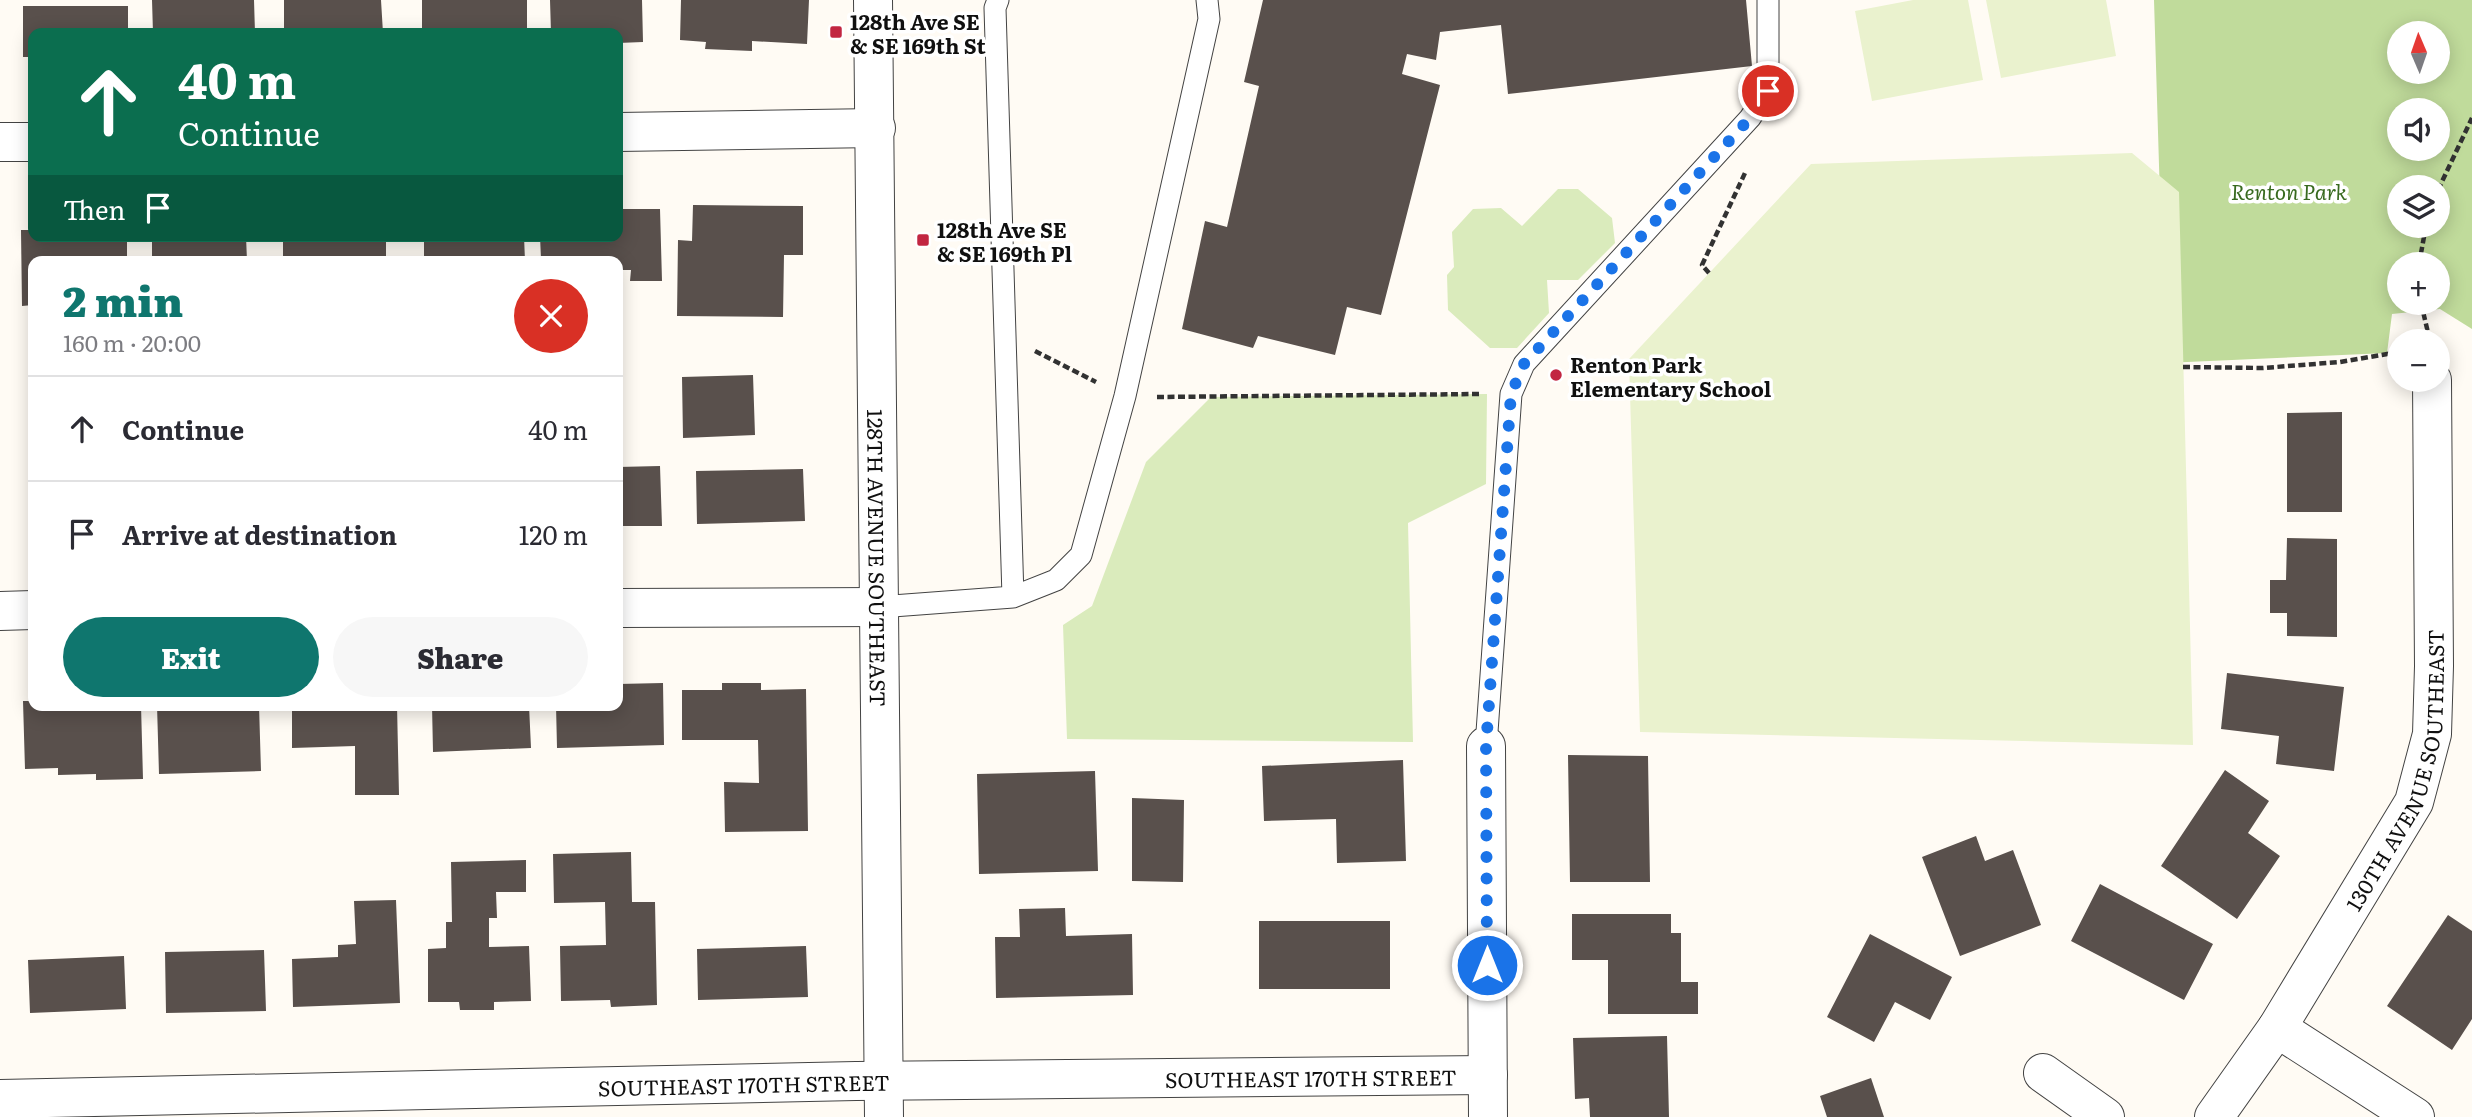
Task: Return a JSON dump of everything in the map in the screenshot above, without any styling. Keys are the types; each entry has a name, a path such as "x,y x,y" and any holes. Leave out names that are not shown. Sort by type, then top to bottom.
{"street":[{"name":"128TH AVENUE SOUTHEAST","path":"873,0 884,1099"},
{"path":"623,132 876,128"},
{"path":"0,142 28,142"},
{"name":"130TH AVENUE SOUTHEAST","path":"2214,1117 2277,1028 2414,802 2432,734 2432,392"},
{"path":"623,608 879,607"},
{"path":"0,611 28,610"},
{"path":"1486,746 1488,1117"},
{"path":"2277,1028 2415,1117"},
{"path":"2043,1073 2105,1117"},
{"name":"SOUTHEAST 170TH STREET","path":"0,1099 884,1099 1488,1075"}],"lane":[{"path":"998,0 995,8 1013,597"},
{"path":"879,607 1013,597 1056,580 1081,555 1125,396 1209,19 1207,0"},
{"path":"1486,746 1511,394 1524,364 1750,118 1768,91 1768,0"}],"path":[{"path":"2445,175 2472,118"},
{"path":"1709,273 1702,265 1745,172"},
{"path":"1007,336 1125,396 1511,394"},
{"path":"2183,368 2263,368 2340,362 2387,354"}],"green space":[{"path":"1913,0 1968,0 1983,80 1872,101 1855,11"},
{"path":"1986,0 2106,0 2116,56 2001,78"},
{"name":"Renton Park","path":"2154,0 2472,0 2472,329 2450,315 2450,252 2387,252 2387,315 2392,315 2390,329 2387,329 2387,353 2165,363"},
{"path":"2132,153 2179,192 2193,745 1640,732 1629,359 1811,164"},
{"path":"1558,189 1578,189 1612,218 1615,243 1578,280 1547,280 1549,313 1517,348 1490,348 1448,310 1447,275 1454,267 1452,232 1473,209 1501,208 1522,226"},
{"path":"1487,394 1486,484 1408,523 1413,742 1067,739 1063,625 1092,606 1146,462 1211,397"}],"building":[{"path":"152,0 254,0 255,28 153,28"},
{"path":"284,0 381,0 383,28 284,28"},
{"path":"422,0 527,0 527,28 422,28"},
{"path":"550,0 642,0 643,42 623,43 623,28 551,28"},
{"path":"681,0 809,0 807,44 752,41 752,51 705,49 706,42 680,40"},
{"path":"1263,0 1746,0 1752,66 1508,94 1501,25 1440,32 1436,60 1407,54 1402,74 1440,85 1381,315 1347,307 1335,355 1258,336 1253,348 1182,329 1205,221 1227,227 1259,86 1244,82"},
{"path":"23,6 128,6 128,28 28,28 28,57 23,57"},
{"path":"693,205 803,206 803,255 784,255 783,317 677,316 678,240 692,241"},
{"path":"623,209 660,209 662,281 630,281 631,270 623,270 623,256 541,256 540,242 623,242"},
{"path":"21,230 28,230 28,242 127,242 127,256 28,256 28,305 22,306"},
{"path":"152,242 246,242 247,256 152,256"},
{"path":"283,242 386,242 386,256 283,256"},
{"path":"424,242 524,242 525,256 424,256"},
{"path":"753,375 755,435 683,438 682,377"},
{"path":"2342,412 2342,512 2287,512 2287,413"},
{"path":"660,466 662,526 623,526 623,467"},
{"path":"803,469 805,521 697,524 696,471"},
{"path":"2287,538 2337,539 2337,637 2287,636 2287,613 2270,613 2270,580 2286,580"},
{"path":"2227,673 2344,687 2334,771 2276,764 2279,736 2221,729"},
{"path":"663,683 664,745 557,748 556,711 623,711 623,684"},
{"path":"722,683 761,683 761,690 806,689 808,831 725,832 724,782 759,783 758,740 682,740 682,690 722,690"},
{"path":"23,701 28,701 28,711 141,711 143,779 96,780 96,774 58,775 58,768 25,769"},
{"path":"157,711 259,711 261,771 159,774"},
{"path":"292,711 397,711 399,795 355,795 355,746 292,748"},
{"path":"432,711 529,711 531,748 433,752"},
{"path":"1568,755 1648,756 1650,882 1570,882"},
{"path":"1403,760 1406,861 1337,863 1336,819 1264,821 1262,766"},
{"path":"2225,770 2269,801 2248,833 2280,856 2237,919 2161,866"},
{"path":"1095,771 1098,871 979,874 977,774"},
{"path":"1132,798 1184,800 1183,882 1132,881"},
{"path":"1976,836 1985,861 2013,850 2041,925 1960,956 1922,857"},
{"path":"631,852 632,902 655,902 657,1005 611,1007 610,1000 561,1001 560,946 606,945 605,902 554,903 553,854"},
{"path":"526,860 526,892 496,892 497,918 489,918 489,947 529,946 531,1001 494,1002 494,1010 460,1010 459,1002 428,1002 428,949 446,948 446,922 452,922 451,862"},
{"path":"2100,884 2213,944 2184,1000 2071,941"},
{"path":"396,900 400,1003 293,1007 292,959 338,957 338,945 356,944 354,901"},
{"path":"1065,908 1066,936 1132,934 1133,995 996,998 995,937 1020,937 1019,909"},
{"path":"1572,914 1671,914 1671,933 1681,933 1681,982 1698,982 1698,1014 1608,1014 1608,960 1572,960"},
{"path":"2448,915 2472,931 2472,1019 2452,1050 2387,1006"},
{"path":"1259,921 1390,921 1390,989 1259,989"},
{"path":"1870,934 1952,977 1930,1020 1895,1002 1874,1042 1827,1017"},
{"path":"806,946 808,997 698,1000 697,949"},
{"path":"264,950 266,1011 166,1013 165,952"},
{"path":"124,956 126,1009 30,1013 28,960"},
{"path":"1667,1036 1669,1117 1590,1117 1589,1098 1575,1099 1573,1038"},
{"path":"1871,1078 1884,1117 1827,1117 1820,1096"}],"place":[{"name":"128th Ave SE & SE 169th St","path":"836,32"},
{"name":"128th Ave SE & SE 169th Pl","path":"923,240"},
{"name":"Renton Park Elementary School","path":"1556,375"}],"route":[{"path":"1487,965 1486,746 1511,394 1524,364 1750,118 1768,91"}]}
